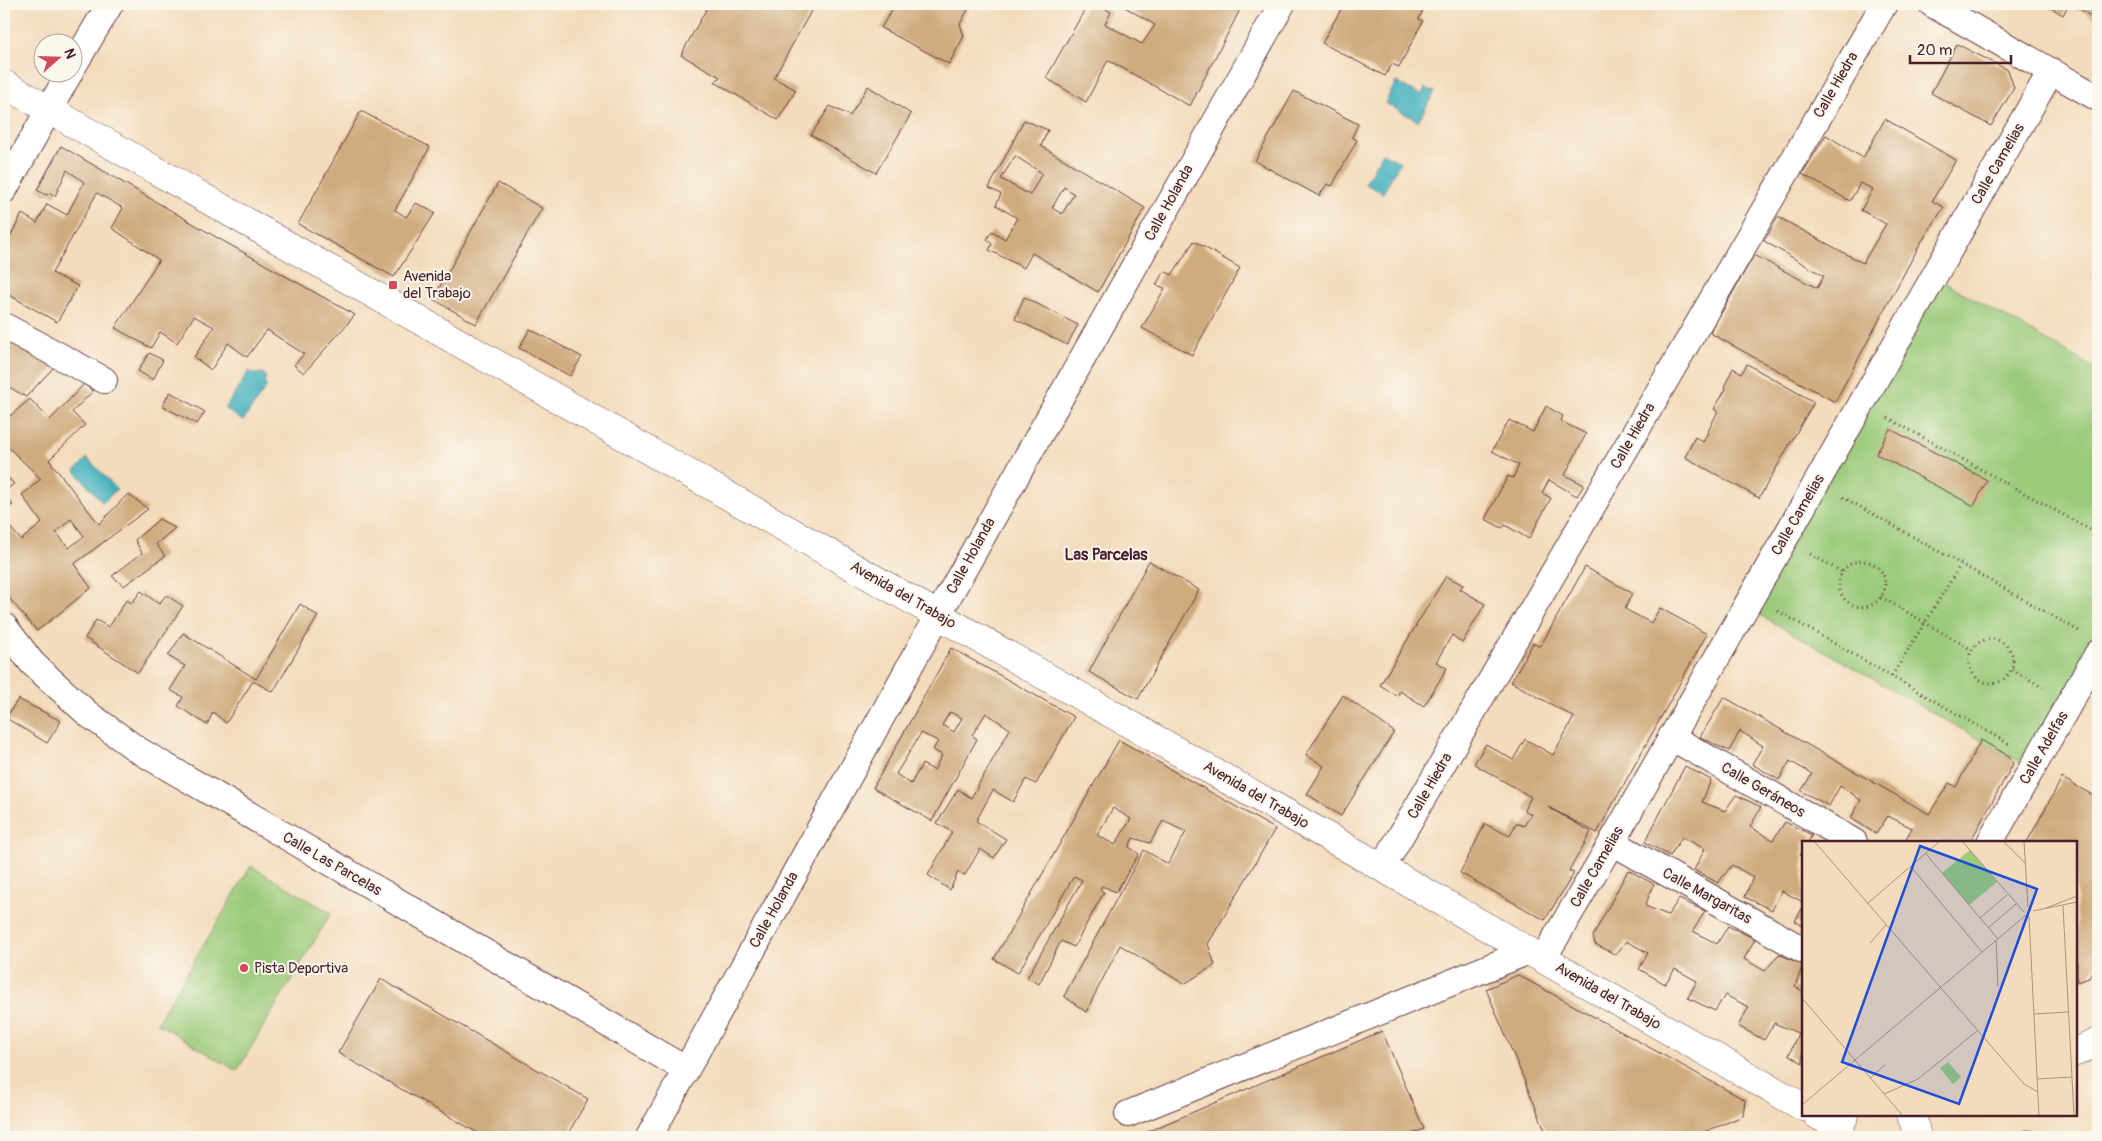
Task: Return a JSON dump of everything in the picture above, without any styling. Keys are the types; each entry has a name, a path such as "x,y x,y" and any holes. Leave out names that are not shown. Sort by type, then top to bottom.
{"street":[{"path":"82,51 110,4"},
{"name":"Calle Holanda","path":"649,1137 938,615 1282,4"},
{"name":"Calle Hiedra","path":"1382,868 1884,4"},
{"path":"1932,4 2098,98"},
{"name":"Calle Camelias","path":"1536,955 1612,842 2051,71"},
{"path":"4,190 64,82"},
{"name":"Avenida del Trabajo","path":"4,84 1802,1106"},
{"path":"4,326 104,380"},
{"name":"Calle Las Parcelas","path":"4,626 32,663 88,714 138,750 685,1069"},
{"name":"Calle Adelfas","path":"1991,841 2098,653"},
{"name":"Calle Geráneos","path":"1671,737 1852,841"},
{"name":"Calle Margaritas","path":"1612,842 1802,949"},
{"path":"1128,1114 1536,955"},
{"path":"2077,1052 2098,1042"}],"path":[{"path":"1861,403 2098,534"},
{"path":"1817,482 2081,632"},
{"path":"1854,562 1870,562 1877,566 1885,580 1885,587 1881,597 1866,607 1852,605 1841,595 1839,587 1842,572 1854,562"},
{"path":"1892,676 1961,564"},
{"path":"1752,596 2037,760"},
{"path":"1881,597 1972,650"},
{"path":"1989,638 2003,641 2012,652 2014,659 2010,674 1997,682 1982,681 1971,670 1969,663 1972,650 1982,640 1989,638"}],"green space":[{"path":"1934,276 2098,370 2098,653 2032,769 1746,607"},
{"name":"Pista Deportiva","path":"251,866 331,913 237,1071 157,1023"}],"water":[{"path":"1396,82 1421,95 1425,88 1435,92 1418,121 1385,103"},
{"path":"1382,153 1400,162 1383,193 1365,184"},
{"path":"249,371 254,374 263,373 266,376 264,383 267,386 243,421 225,409"},
{"path":"87,458 117,489 103,503 75,471"}],"building":[{"path":"709,4 815,4 774,78 796,90 778,120 715,82 720,77 681,55"},
{"path":"890,4 971,4 960,24 964,36 949,64 881,28 894,6"},
{"path":"1088,4 1096,4 1111,12 1105,24 1142,44 1155,25 1120,4 1243,4 1190,106 1108,60 1086,102 1046,78"},
{"path":"1344,4 1425,5 1419,19 1423,21 1399,67 1392,64 1385,76 1322,43"},
{"path":"2044,4 2069,4 2063,15"},
{"path":"2072,4 2098,4 2098,10 2093,18"},
{"path":"1957,44 2008,70 2014,88 1991,126 1931,93"},
{"path":"868,86 911,114 876,173 811,135 830,106 850,116"},
{"path":"1294,91 1358,124 1352,137 1357,140 1332,186 1327,184 1319,196 1255,161"},
{"path":"361,111 430,147 395,210 406,217 416,203 435,213 394,277 298,224"},
{"path":"1885,119 1956,160 1932,201 1944,207 1920,244 1835,402 1710,333 1754,255 1817,288 1824,276 1764,241 1778,217 1863,263 1886,224 1861,210 1873,189 1860,183 1850,201 1802,174 1826,135 1863,158"},
{"path":"1024,120 1048,130 1041,146 1145,208 1098,292 1032,253 1024,268 989,250 992,244 987,239 992,231 1005,239 1017,218 996,205 1001,194 989,188","holes":["1015,156 1042,173 1030,195 1001,179","1064,187 1074,194 1062,214 1052,208"]},
{"path":"61,146 216,237 355,315 304,373 294,365 304,354 267,330 247,357 228,343 211,370 194,357 214,327 194,316 177,343 160,332 151,348 115,328 159,260 112,228 123,208 97,193 52,273 78,286 57,322 4,292 4,248 22,214 37,223 47,204 67,215 84,182 67,170 55,196 50,193 46,195 37,190"},
{"path":"498,183 542,208 476,324 433,299"},
{"path":"1194,241 1240,268 1192,355 1142,328 1165,288 1156,285 1164,271 1172,275"},
{"path":"1024,297 1078,325 1067,345 1015,319"},
{"path":"530,329 582,357 570,376 519,348"},
{"path":"4,339 55,366 26,397 9,387 4,392"},
{"path":"149,353 163,360 153,380 138,371"},
{"path":"1747,364 1814,402 1759,498 1685,457 1695,437 1703,442 1718,411 1714,409 1726,389 1724,387 1733,368 1742,373"},
{"path":"84,384 93,391 72,412 85,425 49,460 99,524 128,494 148,509 74,564 91,588 37,631 4,592 4,520 21,540 42,523 22,495 41,479 4,443 4,421 30,399 50,420","holes":["71,519 84,536 69,548 56,532"]},
{"path":"170,392 205,412 197,424 162,406"},
{"path":"1546,406 1563,416 1561,421 1586,434 1565,475 1584,485 1577,496 1549,480 1542,493 1551,498 1529,539 1505,525 1502,528 1485,519 1508,476 1513,478 1519,465 1492,451 1509,420 1533,432"},
{"path":"1890,429 1987,480 1974,506 1876,454"},
{"path":"4,473 14,484 4,491"},
{"path":"4,496 13,505 4,511"},
{"path":"159,519 175,528 156,544 165,556 124,586 112,576 142,553 135,540"},
{"path":"1149,561 1199,590 1138,699 1089,672"},
{"path":"1585,567 1632,593 1625,609 1651,623 1660,608 1707,634 1597,833 1548,807 1591,832 1569,871 1574,873 1545,920 1460,873 1485,824 1510,836 1516,823 1524,826 1531,814 1524,810 1531,797 1474,764 1486,744 1513,760 1525,739 1553,755 1574,717 1511,682 1533,643 1540,647"},
{"path":"1446,576 1463,585 1460,589 1485,604 1462,643 1452,635 1436,662 1447,668 1424,706 1400,691 1397,696 1380,685"},
{"path":"141,591 159,604 166,595 183,606 138,673 85,638 96,620 109,627 126,600 132,603"},
{"path":"300,604 318,616 273,692 253,681 226,723 213,712 207,725 178,706 183,697 170,690 185,666 168,656 183,633 256,679"},
{"path":"951,648 1074,717 1036,784 1026,779 1013,802 993,790 976,821 1006,839 994,858 980,849 965,875 958,872 950,890 928,875 952,832 937,823 958,789 971,798 1010,729 986,713 972,735 977,739 932,821 873,788","holes":["950,712 962,718 954,732 942,725","921,733 938,741 933,750 942,755 934,770 922,764 911,784 896,774"]},
{"path":"1343,695 1394,732 1341,816 1307,794 1324,766 1306,755"},
{"path":"1724,697 1929,814 1949,783 1956,787 1981,740 2009,756 2013,764 1971,841 1905,841 1912,828 1888,816 1876,834 1851,818 1861,800 1840,786 1829,806 1801,791 1812,774 1790,761 1779,780 1752,764 1763,746 1740,731 1729,751 1700,737"},
{"path":"18,699 61,721 47,743 6,718"},
{"path":"1119,740 1275,829 1208,944 1215,965 1184,984 1120,945 1086,1012 1064,996 1144,850 1168,864 1186,832 1163,821 1150,843 1133,838 1129,847 1139,854 1116,892 1102,886 1100,890 1104,892 1074,947 1061,941 1039,984 1027,978 1082,880 1074,876 1018,973 994,959","holes":["1113,808 1131,819 1115,845 1097,835"]},
{"path":"1685,766 1711,780 1702,802 1725,811 1736,795 1761,807 1750,827 1773,840 1785,822 1812,835 1809,841 1802,841 1802,852 1800,855 1802,856 1802,901 1782,891 1772,910 1745,897 1753,877 1732,865 1718,883 1694,870 1705,849 1682,837 1670,856 1645,842"},
{"path":"2062,778 2098,798 2098,959 2089,978 2077,982 2077,841 2028,841"},
{"path":"1628,870 1654,884 1645,906 1668,915 1679,899 1705,911 1693,931 1717,944 1728,926 1755,939 1744,959 1765,971 1779,954 1802,965 1795,986 1802,991 1802,1062 1789,1055 1798,1033 1774,1023 1764,1040 1738,1026 1749,1007 1725,995 1715,1011 1688,998 1697,981 1675,969 1665,984 1639,969 1648,953 1626,941 1616,955 1595,944 1593,936"},
{"path":"1802,909 1802,925 1795,921"},
{"path":"1518,975 1745,1100 1743,1116 1692,1137 1548,1137 1486,989"},
{"path":"381,979 588,1099 566,1137 485,1137 338,1053"},
{"path":"1382,1031 1424,1129 1404,1137 1135,1137"},
{"path":"2026,1130 2035,1131 2044,1137 2010,1137"}],"place":[{"name":"Avenida del Trabajo","path":"393,285"},
{"name":"Pista Deportiva","path":"244,968"}],"district":[{"name":"Las Parcelas","path":"1106,555"}]}
